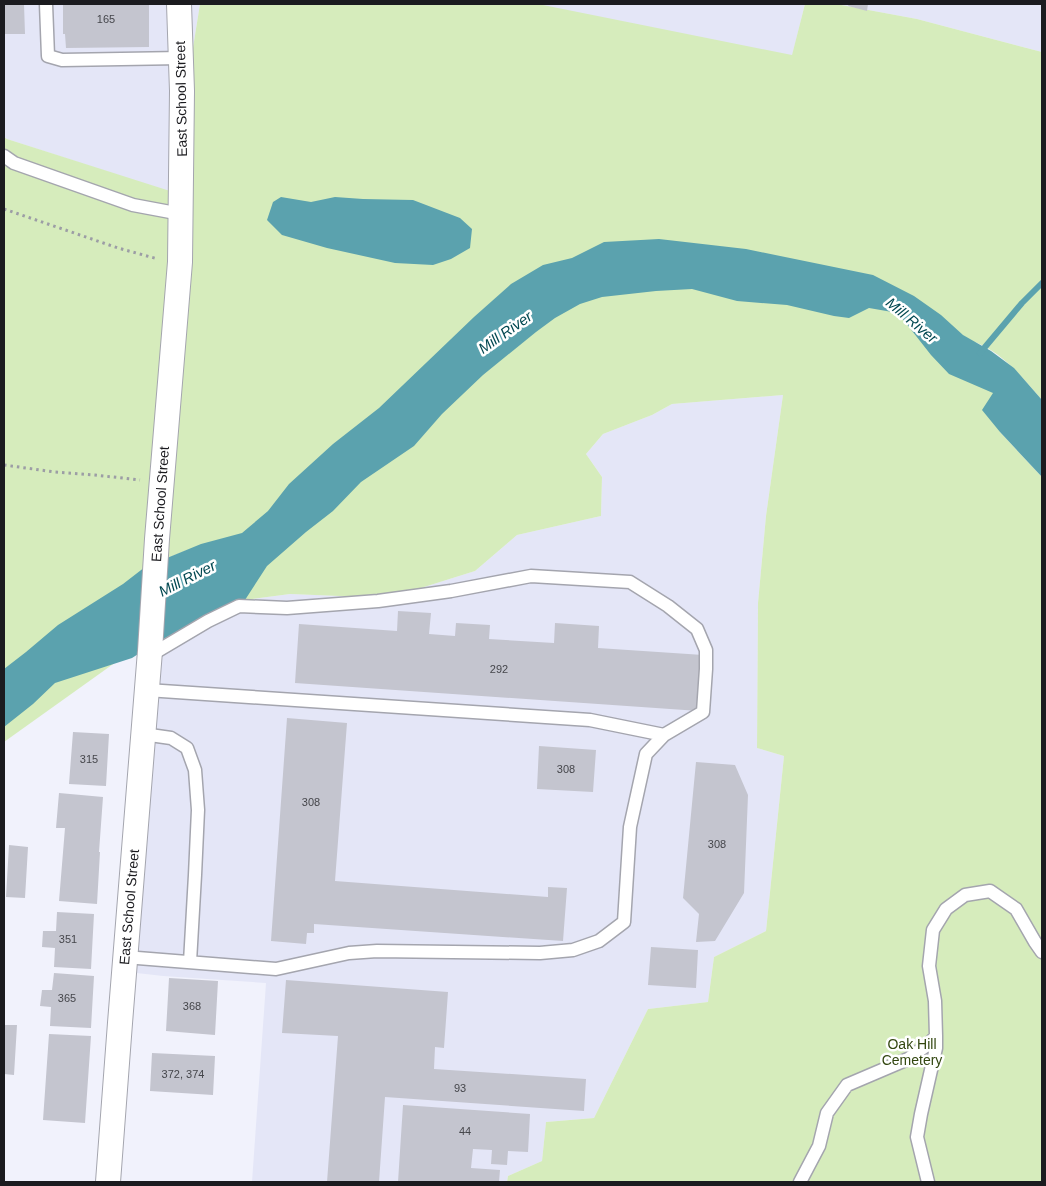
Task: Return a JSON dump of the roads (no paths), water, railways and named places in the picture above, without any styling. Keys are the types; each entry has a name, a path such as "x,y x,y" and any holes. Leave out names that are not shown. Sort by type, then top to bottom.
{"street":[{"name":"East School Street","path":"108,1182 180,262 182,91 179,4"}],"lane":[{"path":"46,4 48,56 62,60 181,58"},
{"path":"4,156 14,163 133,205 181,214"},
{"path":"125,956 276,968 349,953 540,953 574,950 599,941 624,922 630,827 646,754 664,735 703,712 706,669 706,650 697,629 668,606 630,582 531,576 451,591 378,601 287,608 239,606 150,653"},
{"path":"147,690 590,720 664,735"},
{"path":"144,734 171,738 187,748 196,770 198,810 190,962"},
{"path":"928,1182 917,1137 936,1048 935,1001 929,966 933,930 946,909 965,895 990,891 1016,909 1042,952"},
{"path":"800,1182 819,1146 827,1113 847,1085 908,1058 930,1043 936,1036"},
{"path":"917,1052 934,1060"}],"water":[{"path":"281,197 311,202 335,197 413,200 460,218 472,229 470,248 451,259 433,265 395,263 327,248 282,235 267,220 273,202"},
{"name":"Mill River","path":"659,239 746,249 873,275 914,296 941,315 963,335 991,351 1014,368 1042,400 1042,477 982,410 993,393 949,374 931,355 898,313 869,308 849,318 787,305 737,301 692,289 602,297 580,304 555,318 483,375 442,414 414,446 361,482 333,511 267,566 245,600 157,642 132,658 55,683 33,704 4,727 4,669 58,625 123,584 145,567 201,544 242,533 268,511 289,484 333,444 379,408 511,284 543,265 572,258 604,242"}],"waterway":[{"path":"980,353 1022,303 1042,283"}],"park label":[{"name":"Oak Hill Cemetery","path":"912,1052"}]}
